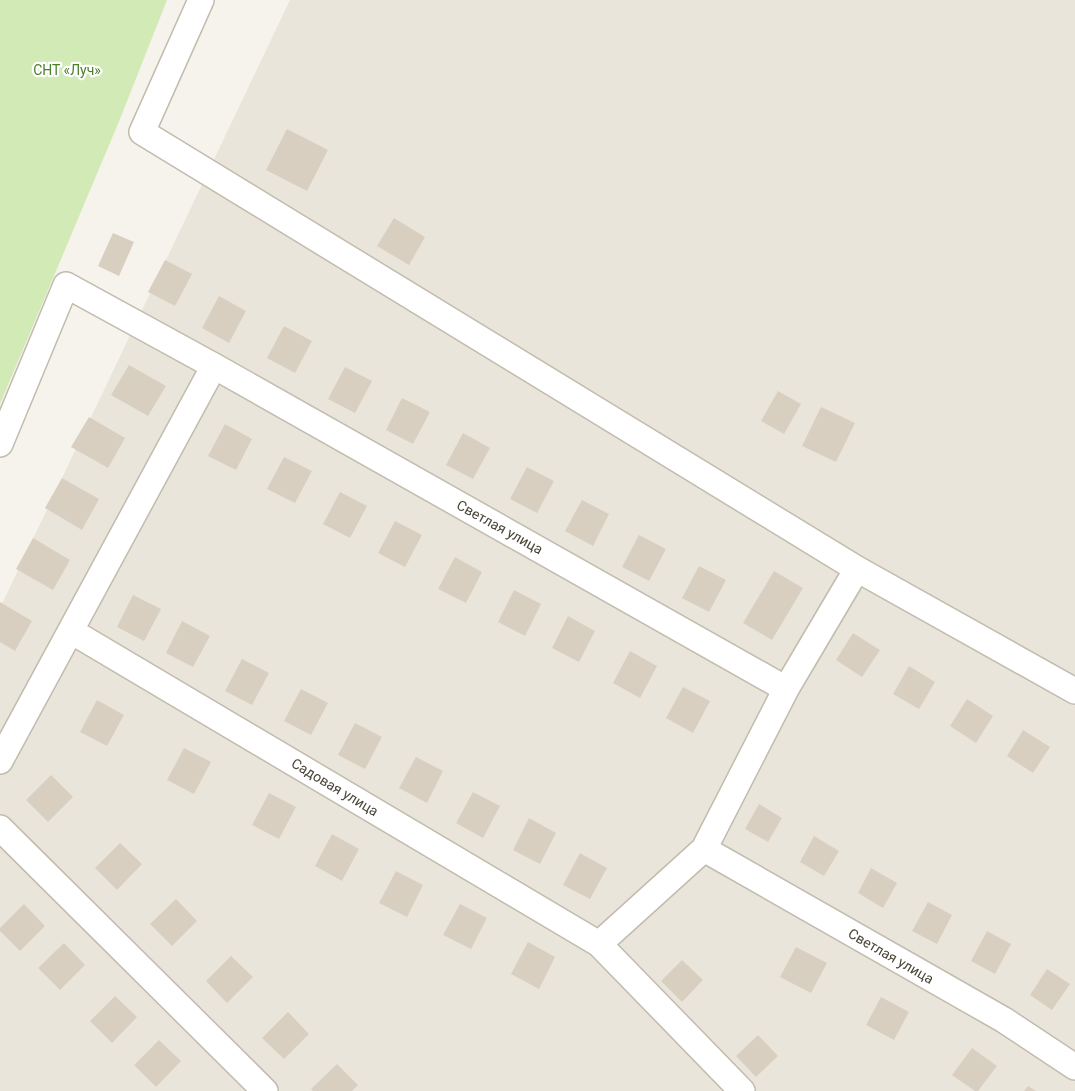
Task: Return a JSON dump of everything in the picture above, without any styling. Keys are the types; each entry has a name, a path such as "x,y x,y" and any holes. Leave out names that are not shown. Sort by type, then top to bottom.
{"street":[{"path":"201,0 142,132 856,569 1075,691"},
{"name":"Светлая улица","path":"0,444 66,285 214,366 786,689"},
{"path":"0,761 214,366"},
{"path":"742,1091 599,944 704,849 786,689 856,569"},
{"name":"Садовая улица","path":"71,631 599,944"},
{"path":"0,828 265,1091"},
{"name":"Светлая улица","path":"704,849 1004,1020 1075,1067"}],"shaded area":[{"path":"290,0 1075,0 1075,1091 0,1091 0,608"}],"green space":[{"name":"СНТ «Луч»","path":"0,0 167,0 120,119 0,404"}],"building":[{"path":"287,129 328,150 307,191 266,170"},
{"path":"394,218 425,237 409,265 377,246"},
{"path":"113,233 134,242 119,276 98,266"},
{"path":"165,260 192,274 175,306 148,292"},
{"path":"219,296 246,311 229,343 202,328"},
{"path":"284,326 312,341 295,373 267,358"},
{"path":"129,365 166,386 148,416 111,395"},
{"path":"345,367 372,381 355,413 328,399"},
{"path":"778,391 801,404 784,434 761,421"},
{"path":"402,398 430,412 413,444 386,430"},
{"path":"821,407 855,423 836,462 802,446"},
{"path":"89,417 125,438 108,468 71,447"},
{"path":"225,424 252,439 236,470 208,456"},
{"path":"463,433 490,448 473,479 446,465"},
{"path":"284,457 312,471 295,503 267,489"},
{"path":"527,467 554,481 537,513 510,499"},
{"path":"62,478 99,499 82,530 45,508"},
{"path":"340,492 367,506 350,538 323,524"},
{"path":"582,500 609,514 593,546 565,531"},
{"path":"395,521 422,535 405,567 378,553"},
{"path":"639,535 666,549 649,581 622,567"},
{"path":"33,538 70,560 53,590 16,569"},
{"path":"455,557 482,572 466,603 438,589"},
{"path":"699,566 726,580 709,612 682,598"},
{"path":"774,571 803,588 772,640 743,623"},
{"path":"514,590 541,604 525,636 498,622"},
{"path":"133,595 161,609 144,641 117,627"},
{"path":"0,602 32,621 15,651 0,642"},
{"path":"568,616 595,631 579,662 552,648"},
{"path":"182,621 210,636 193,667 166,653"},
{"path":"853,633 880,650 862,677 836,660"},
{"path":"630,651 657,666 640,698 613,683"},
{"path":"242,659 269,673 252,705 225,691"},
{"path":"909,666 935,682 919,709 893,694"},
{"path":"683,687 710,701 693,733 666,718"},
{"path":"301,689 328,703 311,735 284,721"},
{"path":"967,699 993,716 976,743 950,726"},
{"path":"97,700 124,715 107,746 80,732"},
{"path":"355,723 382,737 365,769 338,755"},
{"path":"1023,730 1050,747 1033,773 1007,756"},
{"path":"184,748 211,762 194,794 167,780"},
{"path":"416,757 443,771 427,803 399,788"},
{"path":"51,775 73,797 48,822 26,800"},
{"path":"473,792 500,806 483,838 456,823"},
{"path":"269,793 296,807 279,839 252,825"},
{"path":"759,804 782,818 768,842 745,829"},
{"path":"529,818 556,833 540,864 513,850"},
{"path":"332,834 359,849 342,881 315,866"},
{"path":"814,836 839,851 824,876 800,862"},
{"path":"120,843 142,864 117,890 95,868"},
{"path":"580,853 607,868 590,899 563,885"},
{"path":"871,868 897,883 883,908 858,893"},
{"path":"396,871 423,885 407,917 379,903"},
{"path":"176,899 197,921 172,946 150,924"},
{"path":"928,902 952,915 937,944 912,931"},
{"path":"24,904 45,926 20,951 0,931 0,928"},
{"path":"460,904 487,918 471,949 443,935"},
{"path":"987,931 1011,944 995,974 971,961"},
{"path":"528,942 555,957 539,989 511,974"},
{"path":"64,943 85,965 60,990 38,968"},
{"path":"796,947 827,963 811,993 780,977"},
{"path":"231,956 253,977 227,1003 206,981"},
{"path":"682,960 703,980 682,1002 661,981"},
{"path":"1047,969 1070,984 1052,1010 1030,995"},
{"path":"115,996 137,1017 112,1043 90,1021"},
{"path":"881,997 909,1012 894,1040 866,1025"},
{"path":"288,1012 309,1034 284,1059 262,1038"},
{"path":"758,1035 778,1056 756,1077 736,1056"},
{"path":"159,1040 181,1061 156,1087 134,1065"},
{"path":"972,1048 997,1066 978,1091 975,1091 952,1075"},
{"path":"337,1064 358,1085 352,1091 313,1091 311,1089"},
{"path":"1028,1086 1036,1091 1024,1091"}]}
